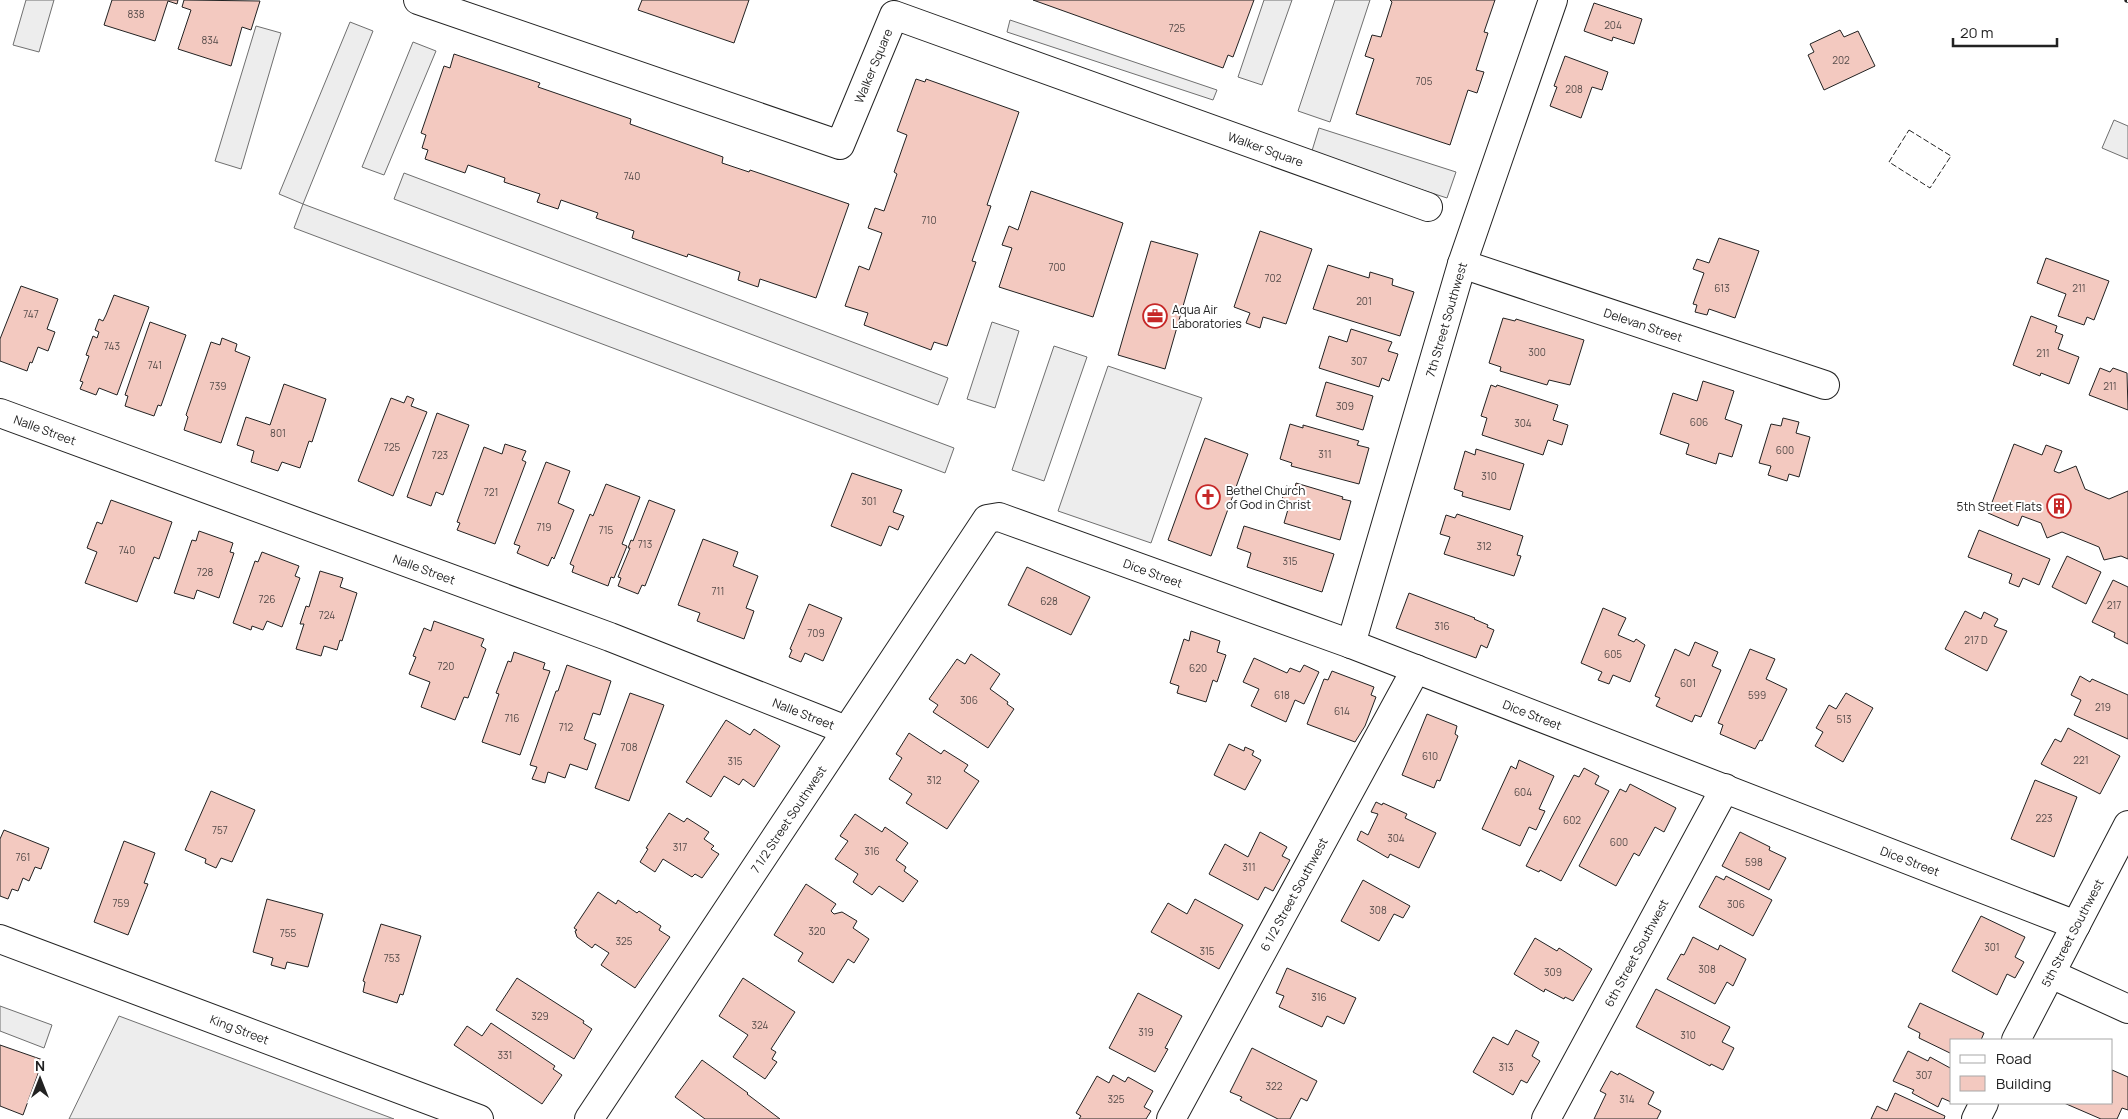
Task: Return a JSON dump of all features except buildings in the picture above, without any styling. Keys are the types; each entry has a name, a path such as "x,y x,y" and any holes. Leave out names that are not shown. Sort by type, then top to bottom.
{"street":[{"name":"Walker Square","path":"418,0 840,145 894,15 1428,207"},
{"name":"7th Street Southwest","path":"1351,644 1462,264 1553,0"},
{"name":"Delevan Street","path":"1462,264 1825,385"},
{"name":"Nalle Street","path":"0,413 610,637 846,730"},
{"name":"Dice Street","path":"987,519 999,517 1351,644 2076,925"},
{"name":"7 1/2 Street Southwest","path":"589,1119 987,519"},
{"name":"6 1/2 Street Southwest","path":"1171,1119 1416,669"},
{"name":"6th Street Southwest","path":"1546,1119 1725,788"},
{"name":"5th Street Southwest","path":"2017,1039 2128,826"},
{"name":"King Street","path":"0,939 479,1119"},
{"path":"2050,974 2128,1009"},
{"path":"1976,1119 1984,1104"}],"shaded area":[{"path":"26,0 54,0 39,52 13,45"},
{"path":"1264,0 1292,0 1262,85 1238,77"},
{"path":"1335,0 1370,0 1330,122 1298,111"},
{"path":"1010,20 1217,90 1213,100 1007,32"},
{"path":"350,22 373,31 303,204 279,194"},
{"path":"256,26 281,33 241,169 215,161"},
{"path":"413,42 436,51 384,175 362,167"},
{"path":"2114,120 2128,126 2128,159 2102,148"},
{"path":"1319,128 1456,172 1447,198 1311,154"},
{"path":"404,173 948,378 938,405 394,199"},
{"path":"303,204 954,448 945,473 294,228"},
{"path":"992,322 1019,331 995,408 967,399"},
{"path":"1054,346 1087,357 1044,481 1012,470"},
{"path":"1108,366 1202,398 1151,543 1058,511"},
{"path":"0,1006 52,1025 44,1048 0,1031"},
{"path":"119,1016 282,1077 394,1119 69,1119"}],"fence":[{"path":"1909,130 1951,156 1930,188 1889,162 1909,130"}],"place":[{"name":"Aqua Air Laboratories","path":"1155,316"},
{"name":"Bethel Church of God in Christ","path":"1208,497"},
{"name":"5th Street Flats","path":"2059,506"}]}
